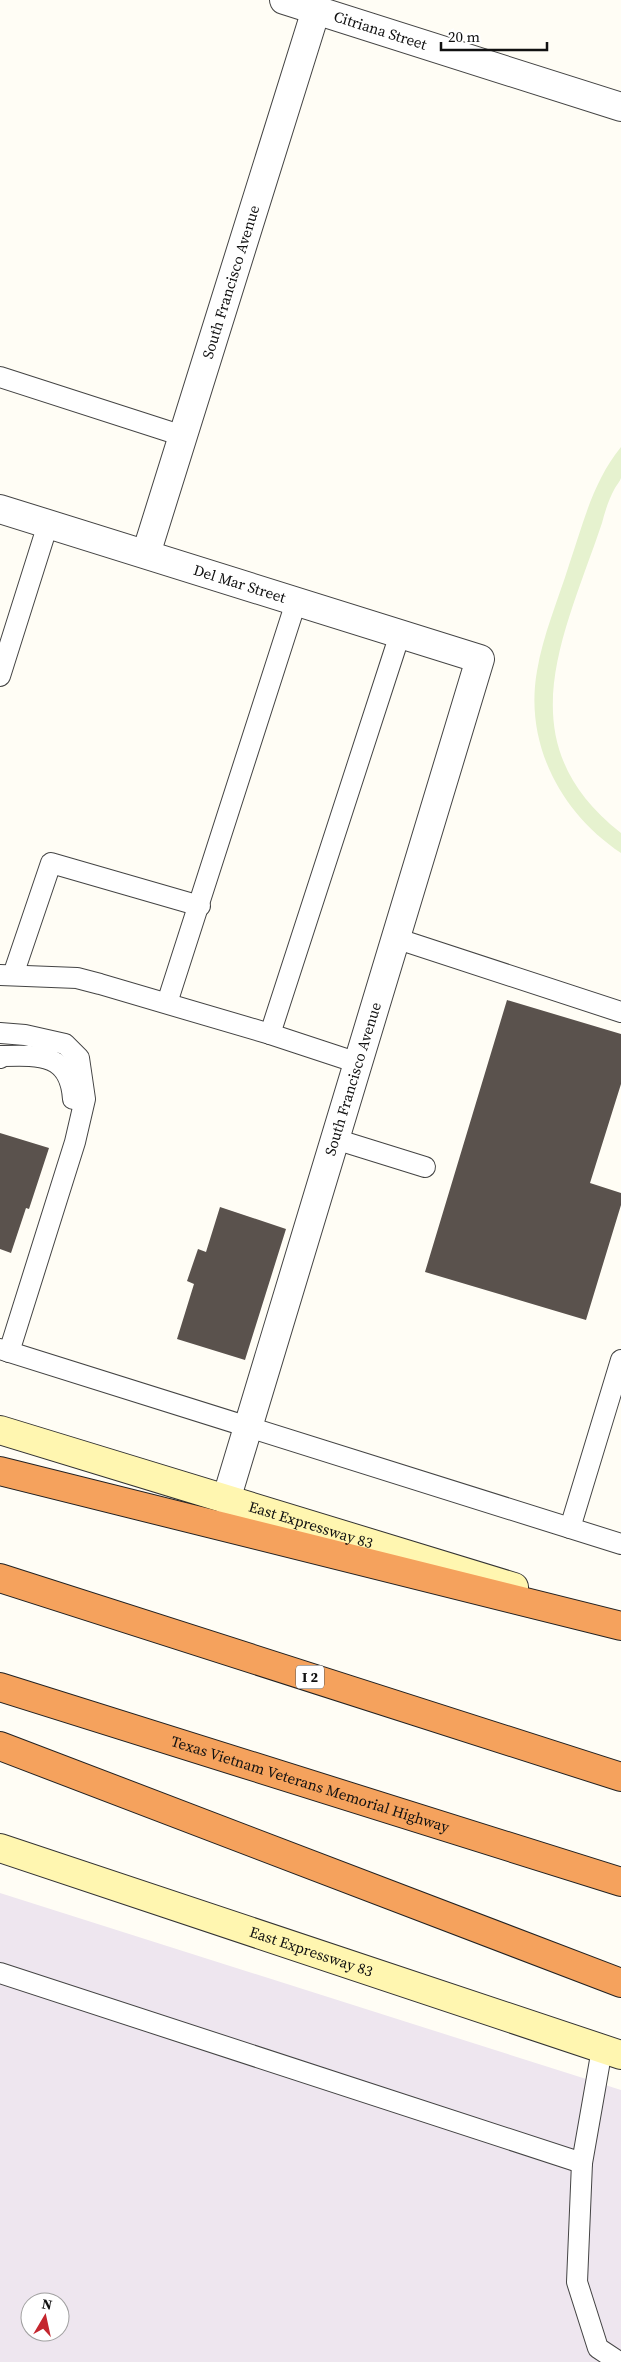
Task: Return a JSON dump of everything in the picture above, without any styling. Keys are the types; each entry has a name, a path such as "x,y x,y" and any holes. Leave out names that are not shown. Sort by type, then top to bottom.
{"highway":[{"path":"0,1471 621,1626"},
{"name":"I 2","path":"0,1578 621,1777"},
{"name":"Texas Vietnam Veterans Memorial Highway","path":"0,1687 621,1882"},
{"path":"0,1746 621,1983"}],"main road":[{"name":"East Expressway 83","path":"0,1430 621,1619"},
{"name":"East Expressway 83","path":"0,1848 612,2052"}],"street":[{"name":"Citriana Street","path":"284,0 621,107"},
{"name":"South Francisco Avenue","path":"146,554 316,10"},
{"name":"Del Mar Street","path":"0,509 480,659"},
{"name":"South Francisco Avenue","path":"226,1500 480,659"}],"lane":[{"path":"0,377 183,436"},
{"path":"0,676 48,524"},
{"path":"168,1003 296,602"},
{"path":"270,1034 400,634"},
{"path":"200,906 51,863 7,975 77,978 168,1003 358,1063"},
{"path":"395,938 621,1012"},
{"path":"0,1033 25,1035 65,1044 79,1058 85,1098 75,1142 4,1350 621,1544"},
{"path":"0,1058 2,1056 39,1055 65,1068 72,1086 74,1118 37,1220 42,1242"},
{"path":"335,1139 425,1167"},
{"path":"570,1528 621,1360"},
{"path":"0,1973 582,2163"},
{"path":"612,2052 582,2163 577,2282 598,2348 619,2362"}],"shaded area":[{"path":"0,1893 621,2090 621,2362 0,2362"}],"green space":[{"path":"621,447 621,478 607,505 561,647 554,686 554,725 564,762 585,798 621,833 621,853 600,837 581,818 565,797 552,774 542,750 536,725 534,698 543,644 584,519 603,474"}],"building":[{"path":"507,1000 621,1034 621,1084 590,1183 621,1193 621,1205 586,1320 425,1272"},
{"path":"0,1133 49,1148 29,1209 26,1208 11,1253 0,1249"},
{"path":"220,1207 286,1229 245,1360 177,1339 194,1284 187,1281 198,1249 206,1252"}]}
